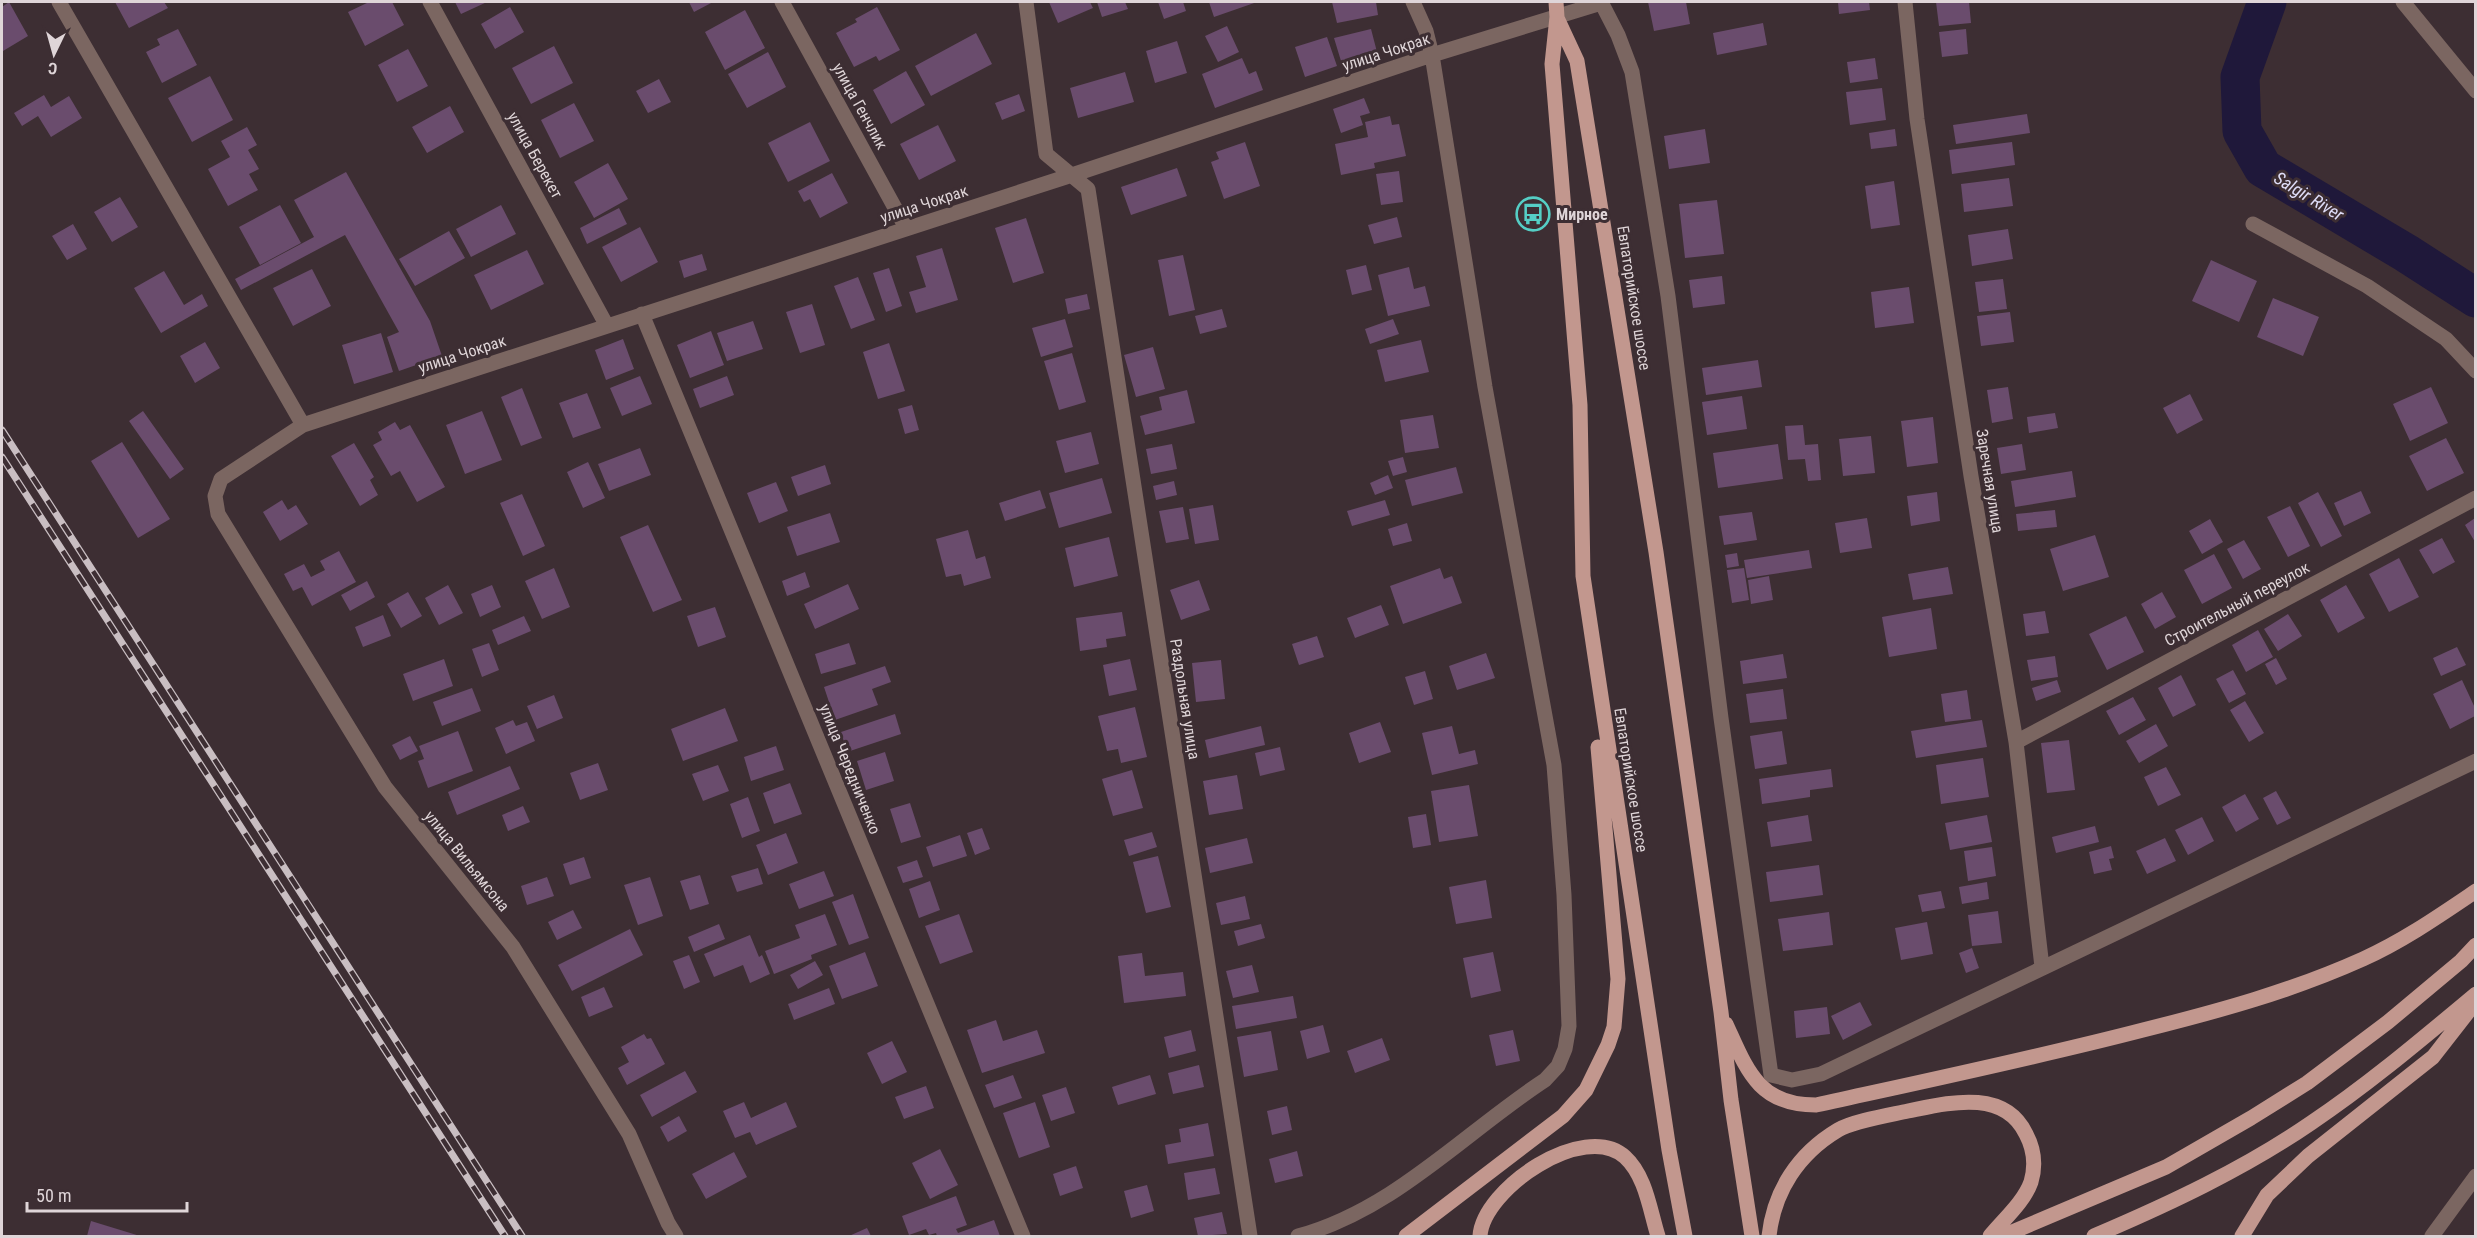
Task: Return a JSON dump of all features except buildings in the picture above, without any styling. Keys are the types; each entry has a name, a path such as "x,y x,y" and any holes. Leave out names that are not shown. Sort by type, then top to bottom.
{"main road":[{"name":"Евпаторийское шоссе","path":"1556,9 1552,64 1580,405 1582,576 1669,1150 1685,1236"},
{"name":"Евпаторийское шоссе","path":"1556,9 1577,61 1658,564 1721,1012 1731,1100 1752,1236"},
{"path":"1406,1236 1563,1116 1586,1090 1608,1045 1614,1027 1618,979 1615,924 1582,576"},
{"path":"1721,1012 1748,1071 1758,1085 1774,1097 1790,1102 1816,1105 2100,1041 2232,1007 2299,986 2375,953 2424,926 2475,891"},
{"path":"2003,1236 2166,1167 2251,1118 2307,1083 2388,1022 2461,961 2475,945"},
{"path":"2094,1236 2170,1204 2310,1124 2396,1061 2475,994"},
{"path":"2242,1236 2266,1195 2308,1156 2433,1057 2475,1002"},
{"path":"1769,1236 1776,1198 1790,1174 1807,1154 1839,1129 1886,1116 1968,1101 1999,1107 2019,1120 2030,1141 2035,1161 2030,1184 1990,1236"},
{"path":"1480,1236 1486,1215 1497,1197 1532,1170 1570,1149 1586,1146 1602,1147 1624,1155 1638,1172 1658,1236"}],"street":[{"path":"59,2 303,425"},
{"name":"улица Берекет","path":"430,2 607,326"},
{"name":"улица Генчлик","path":"782,2 906,228"},
{"name":"Раздольная улица","path":"1026,2 1046,154 1088,189 1250,1236"},
{"path":"1298,1236 1320,1231 1389,1196 1545,1080 1558,1066 1565,1049 1569,1026 1564,895 1554,765 1483,376 1432,55 1426,31 1413,2"},
{"path":"1601,2 1618,35 1632,72 1668,296 1721,718 1771,1075 1792,1080 1821,1074 2475,760"},
{"name":"улица Чокрак","path":"218,514 214,496 221,479 303,425 1072,175 1432,55 1556,9 1601,2"},
{"name":"Заречная улица","path":"1905,2 1917,119 1969,465 2016,742 2042,967"},
{"path":"2403,2 2475,90"},
{"path":"2253,224 2377,293 2446,339 2475,371"},
{"name":"улица Чередниченко","path":"642,314 1023,1236"},
{"name":"Строительный переулок","path":"2016,742 2475,498"},
{"name":"улица Вильямсона","path":"218,514 385,787 513,947 629,1134 668,1223 676,1236"},
{"path":"2432,1236 2475,1176"}],"waterway":[{"name":"Salgir River","path":"2267,2 2240,77 2242,131 2263,168 2406,253 2476,298"}],"railway":[{"path":"2,430 522,1236"},
{"path":"2,457 505,1236"}],"place":[{"name":"Мирное","path":"1533,214"}]}
